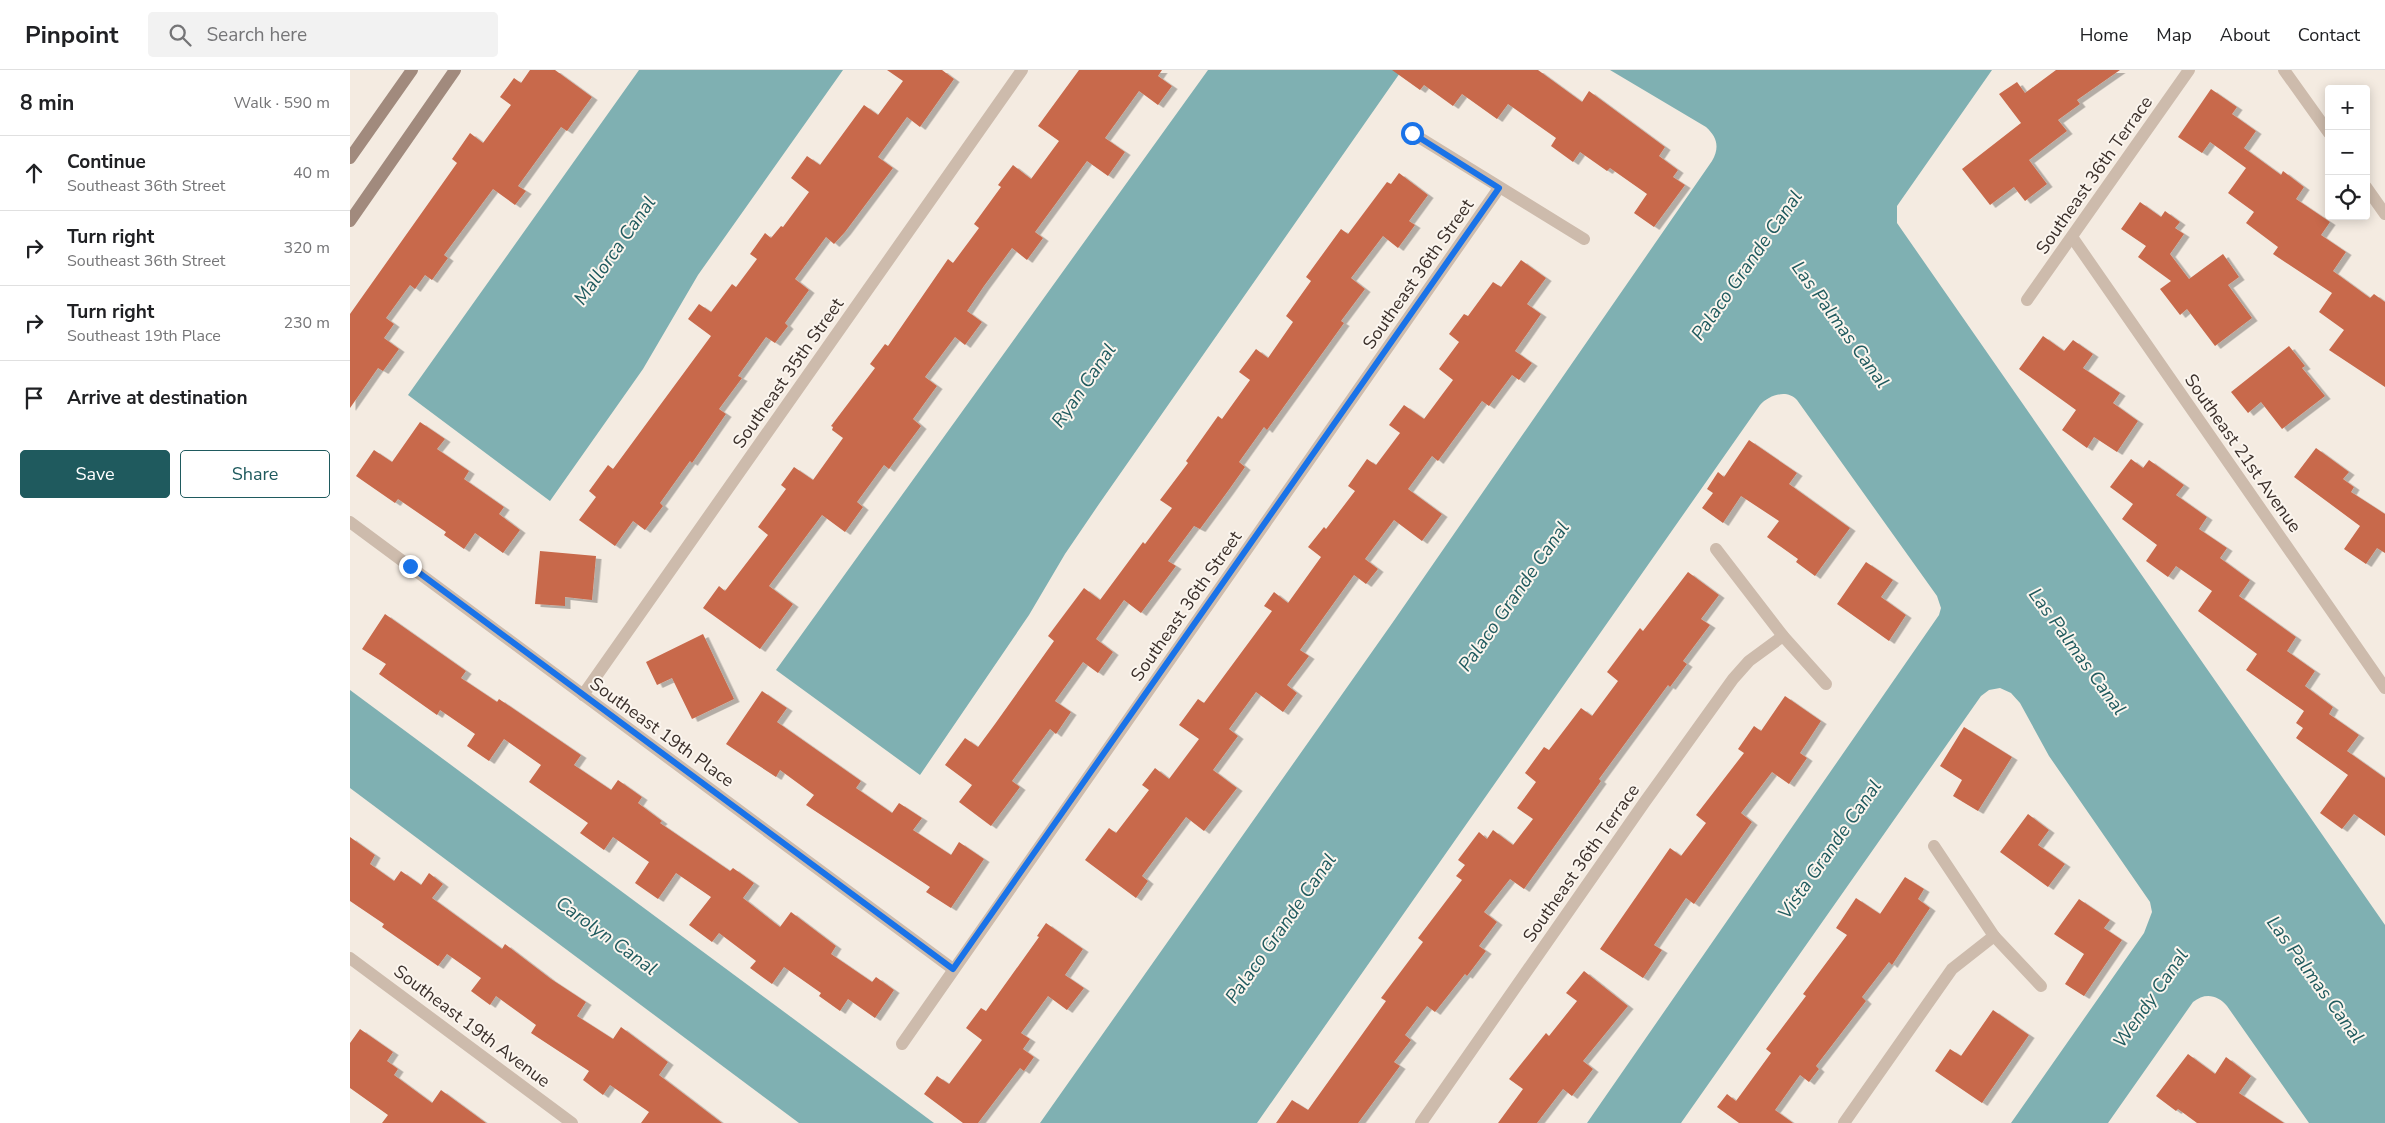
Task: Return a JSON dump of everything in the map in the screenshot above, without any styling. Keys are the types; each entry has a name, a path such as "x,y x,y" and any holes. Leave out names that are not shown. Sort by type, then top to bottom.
{"street":[{"path":"350,158 412,70"},
{"path":"350,220 456,70"},
{"name":"Southeast 35th Street","path":"583,695 1022,70"},
{"name":"Southeast 36th Terrace","path":"2027,300 2190,70"},
{"path":"2284,70 2327,130"},
{"path":"1412,133 1584,239"},
{"name":"Southeast 36th Street","path":"902,1044 1499,188"},
{"path":"2370,193 2385,214"},
{"name":"Southeast 21st Avenue","path":"2072,237 2385,688"},
{"name":"Southeast 19th Place","path":"350,522 953,969"},
{"path":"1716,549 1783,636 1826,684"},
{"name":"Southeast 36th Terrace","path":"1421,1123 1644,803 1733,679 1748,661 1783,636"},
{"path":"1934,846 1994,936 2041,986"},
{"path":"1844,1123 1952,969 1994,936"},
{"name":"Southeast 19th Avenue","path":"350,958 572,1123"}],"water":[{"name":"Mallorca Canal","path":"639,70 843,70 698,275 643,369 550,501 408,395"},
{"name":"Ryan Canal","path":"1208,70 1402,70 1099,504 1065,554 1029,615 920,775 776,670"},
{"path":"1610,70 1992,70 1897,206 1897,223 2385,925 2385,1123 2309,1123 2227,1006 2220,999 2207,996 2193,1002 2108,1123 2011,1123 2144,933 2152,912 2150,902 2049,756 2020,703 2011,693 2000,688 1989,690 1981,696 1681,1123 1587,1123 1939,615 1941,608 1937,596 1797,400 1783,394 1768,398 1760,405 1257,1123 1040,1123 1393,622 1712,161 1717,147 1715,138 1706,127"},
{"name":"Carolyn Canal","path":"350,690 934,1123 799,1123 350,788"}],"building":[{"path":"530,70 555,70 592,97 567,131 561,127 518,186 526,191 515,205 493,189 444,255 448,258 432,280 425,275 415,289 410,285 386,318 394,324 384,338 399,349 383,371 378,368 350,408 350,314 457,163 452,159 470,133 483,143 511,105 500,97 514,78 521,83"},
{"path":"887,70 942,70 954,79 920,127 907,117 878,157 893,168 845,232 834,244 826,237 795,279 809,290 785,323 788,326 775,343 766,337 738,376 742,378 719,409 726,414 692,463 690,461 660,503 663,506 645,530 633,521 615,546 579,520 596,497 589,491 608,465 613,469 711,336 688,319 699,304 711,312 732,284 736,287 757,259 750,254 765,233 771,238 781,226 783,227 809,192 791,178 807,156 820,165 864,105 878,115 903,81"},
{"path":"1079,70 1162,70 1158,76 1172,86 1158,105 1139,91 1105,138 1125,152 1108,176 1087,161 1035,232 1043,238 1027,260 1012,248 984,286 967,311 982,322 965,345 955,337 925,377 937,386 913,419 921,426 889,469 884,465 857,502 863,507 845,532 822,515 769,586 793,604 760,649 703,608 719,586 725,591 768,535 758,527 786,489 781,485 794,467 813,480 843,438 832,430 833,427 831,426 875,368 870,364 885,344 888,346 948,259 953,263 979,228 974,224 1001,187 998,185 1013,165 1031,179 1059,141 1038,126"},
{"path":"1392,70 1538,70 1582,102 1589,91 1665,147 1659,156 1678,170 1673,177 1685,185 1654,227 1634,213 1647,194 1610,168 1607,171 1580,152 1573,162 1551,146 1556,138 1508,104 1497,119 1462,94 1453,106 1424,85 1420,90"},
{"path":"2056,70 2120,70 2077,100 2080,104 2058,120 2067,131 2029,160 2047,184 2025,201 2014,187 1990,205 1962,169 2021,123 1999,94 2017,82 2025,93"},
{"path":"2211,89 2237,107 2232,114 2256,131 2244,148 2281,175 2283,171 2304,187 2296,199 2330,222 2321,235 2346,252 2333,271 2370,298 2374,294 2385,302 2385,387 2329,350 2344,330 2319,312 2332,293 2273,254 2278,247 2246,223 2254,212 2228,193 2246,168 2210,142 2202,153 2178,137"},
{"path":"1399,173 1428,195 1409,221 1415,225 1398,248 1383,236 1351,278 1365,289 1341,321 1344,323 1267,430 1264,427 1239,462 1245,467 1200,529 1194,526 1168,561 1176,566 1141,613 1124,600 1096,639 1113,652 1098,673 1083,662 1055,701 1071,712 1056,734 1050,729 1012,781 1020,787 991,826 959,802 972,785 945,765 965,738 978,747 1054,641 1048,636 1084,588 1100,600 1143,542 1145,544 1172,508 1160,500 1188,463 1186,461 1218,416 1222,419 1250,380 1239,372 1256,349 1268,358 1293,322 1286,316 1311,281 1306,277 1341,229 1348,234 1387,182 1391,184"},
{"path":"2140,202 2161,217 2165,211 2180,222 2175,228 2184,234 2170,254 2189,279 2223,254 2239,277 2228,285 2252,318 2215,346 2187,309 2180,315 2160,289 2171,281 2138,257 2146,246 2121,229"},
{"path":"1521,260 1546,278 1527,304 1541,314 1515,351 1532,363 1519,380 1512,375 1489,406 1482,401 1438,461 1432,456 1408,489 1442,514 1422,541 1394,520 1365,559 1378,569 1366,584 1354,575 1300,650 1309,656 1287,685 1297,693 1283,712 1256,692 1229,729 1238,736 1213,770 1237,788 1204,831 1186,817 1142,876 1148,881 1136,898 1085,860 1109,828 1116,833 1149,790 1142,785 1155,768 1169,779 1199,739 1179,725 1198,699 1204,703 1272,611 1264,606 1274,592 1288,603 1321,557 1308,547 1324,527 1326,529 1355,491 1348,486 1367,459 1376,465 1400,433 1389,425 1404,405 1424,419 1453,380 1439,369 1459,342 1449,334 1464,314 1468,316 1493,282 1501,287"},
{"path":"2043,336 2064,351 2073,340 2093,354 2083,368 2120,393 2113,403 2138,421 2117,452 2094,437 2087,448 2062,430 2076,410 2019,369"},
{"path":"2289,346 2305,366 2302,368 2325,396 2282,429 2261,402 2248,413 2231,392"},
{"path":"420,422 445,439 437,449 469,471 464,479 504,507 499,514 520,530 503,553 475,533 464,549 444,535 446,532 398,499 395,503 356,476 374,450 392,462"},
{"path":"1749,440 1797,473 1789,484 1850,528 1815,576 1796,562 1798,559 1767,537 1779,521 1741,496 1723,523 1702,508 1713,493 1707,489 1718,472 1724,477"},
{"path":"2316,448 2349,472 2343,479 2354,487 2351,492 2385,514 2385,553 2377,548 2366,564 2344,549 2360,526 2294,477"},
{"path":"2131,459 2143,468 2149,460 2184,485 2176,495 2207,517 2199,529 2227,548 2220,558 2250,580 2239,596 2296,637 2287,651 2315,671 2305,686 2333,707 2329,714 2359,735 2347,751 2385,778 2385,836 2354,814 2342,829 2320,813 2348,775 2296,738 2303,728 2296,723 2304,711 2246,670 2257,654 2198,611 2212,591 2176,566 2168,577 2146,561 2157,545 2122,519 2133,504 2110,487"},
{"path":"540,551 596,556 592,600 565,597 565,606 535,604"},
{"path":"1866,562 1893,580 1881,597 1906,615 1889,641 1837,604"},
{"path":"1688,572 1719,595 1701,619 1710,625 1683,661 1687,664 1670,687 1668,685 1599,779 1601,781 1524,889 1510,879 1484,912 1497,922 1479,946 1486,951 1435,1012 1427,1006 1405,1035 1411,1040 1394,1062 1400,1066 1358,1123 1276,1123 1292,1100 1308,1110 1386,1001 1381,998 1423,942 1418,938 1462,880 1456,876 1465,865 1458,860 1479,832 1487,839 1493,830 1513,845 1533,819 1517,808 1536,782 1525,773 1544,747 1549,750 1581,708 1592,716 1618,681 1607,672 1640,628 1643,631"},
{"path":"385,614 466,671 461,678 497,702 499,699 581,755 574,765 611,790 618,780 642,797 638,803 662,821 660,823 730,871 733,868 754,883 743,898 780,927 791,912 836,946 831,954 872,982 876,977 894,990 875,1018 848,999 840,1011 819,996 821,993 784,967 772,984 750,968 756,961 719,933 712,942 689,925 711,897 676,873 658,899 635,883 649,862 613,837 604,850 580,833 588,823 529,782 541,765 504,739 489,761 467,746 475,734 440,710 437,715 379,674 386,664 362,649"},
{"path":"703,634 734,699 692,719 672,678 657,685 646,662"},
{"path":"762,691 787,708 777,722 861,781 856,788 892,813 899,803 922,818 913,830 951,855 959,842 984,859 951,908 926,892 930,887 806,805 814,795 780,770 776,777 726,744"},
{"path":"1785,696 1821,721 1800,753 1807,758 1789,784 1772,772 1741,813 1752,822 1694,904 1686,898 1654,945 1662,950 1643,978 1600,949 1670,848 1681,856 1706,823 1696,815 1744,753 1738,749 1754,726 1761,731"},
{"path":"1964,727 2012,757 1978,811 1953,796 1962,780 1940,766"},
{"path":"2028,814 2049,830 2038,845 2065,864 2048,887 2000,852"},
{"path":"350,837 375,855 370,864 394,881 401,871 421,885 429,873 443,884 432,898 502,949 505,944 551,979 586,1002 577,1016 613,1039 621,1027 668,1062 659,1075 722,1123 641,1123 649,1112 610,1085 603,1095 583,1080 589,1071 531,1033 536,1025 496,996 490,1005 471,991 481,978 447,954 438,966 382,927 384,924 350,901"},
{"path":"1905,877 1924,889 1918,899 1930,908 1892,965 1889,962 1862,997 1866,1001 1816,1066 1819,1069 1809,1082 1800,1075 1775,1110 1793,1123 1739,1123 1717,1107 1727,1094 1736,1101 1771,1053 1766,1049 1806,996 1803,994 1847,935 1836,928 1856,898 1880,914"},
{"path":"2079,899 2110,920 2104,928 2122,940 2084,996 2065,984 2084,954 2054,934"},
{"path":"1046,923 1083,949 1065,975 1084,988 1067,1010 1048,996 1021,1033 1030,1039 1023,1049 1034,1057 1024,1071 1020,1068 978,1123 963,1123 924,1094 937,1076 949,1084 982,1040 966,1028 981,1008 986,1011 1039,937 1037,936"},
{"path":"1584,971 1628,1006 1583,1061 1593,1069 1572,1096 1563,1089 1537,1123 1498,1123 1523,1089 1509,1079 1546,1033 1549,1036 1577,1001 1566,993"},
{"path":"1993,1010 2029,1035 1982,1103 1935,1071 1950,1049 1961,1056"},
{"path":"360,1029 393,1052 387,1061 398,1069 394,1075 432,1103 441,1090 486,1123 382,1123 388,1115 350,1088 350,1043"},
{"path":"2188,1054 2215,1074 2226,1057 2251,1076 2239,1093 2284,1123 2197,1123 2178,1109 2176,1111 2156,1096"}],"route":[{"path":"410,566 953,969 1499,188 1412,133"}],"water label":[{"name":"Palaco Grande Canal","path":"1746,265"},
{"name":"Las Palmas Canal","path":"1841,324"},
{"name":"Palaco Grande Canal","path":"1513,596"},
{"name":"Las Palmas Canal","path":"2078,651"},
{"name":"Vista Grande Canal","path":"1829,849"},
{"name":"Palaco Grande Canal","path":"1280,928"},
{"name":"Las Palmas Canal","path":"2316,979"},
{"name":"Wendy Canal","path":"2150,998"}]}
